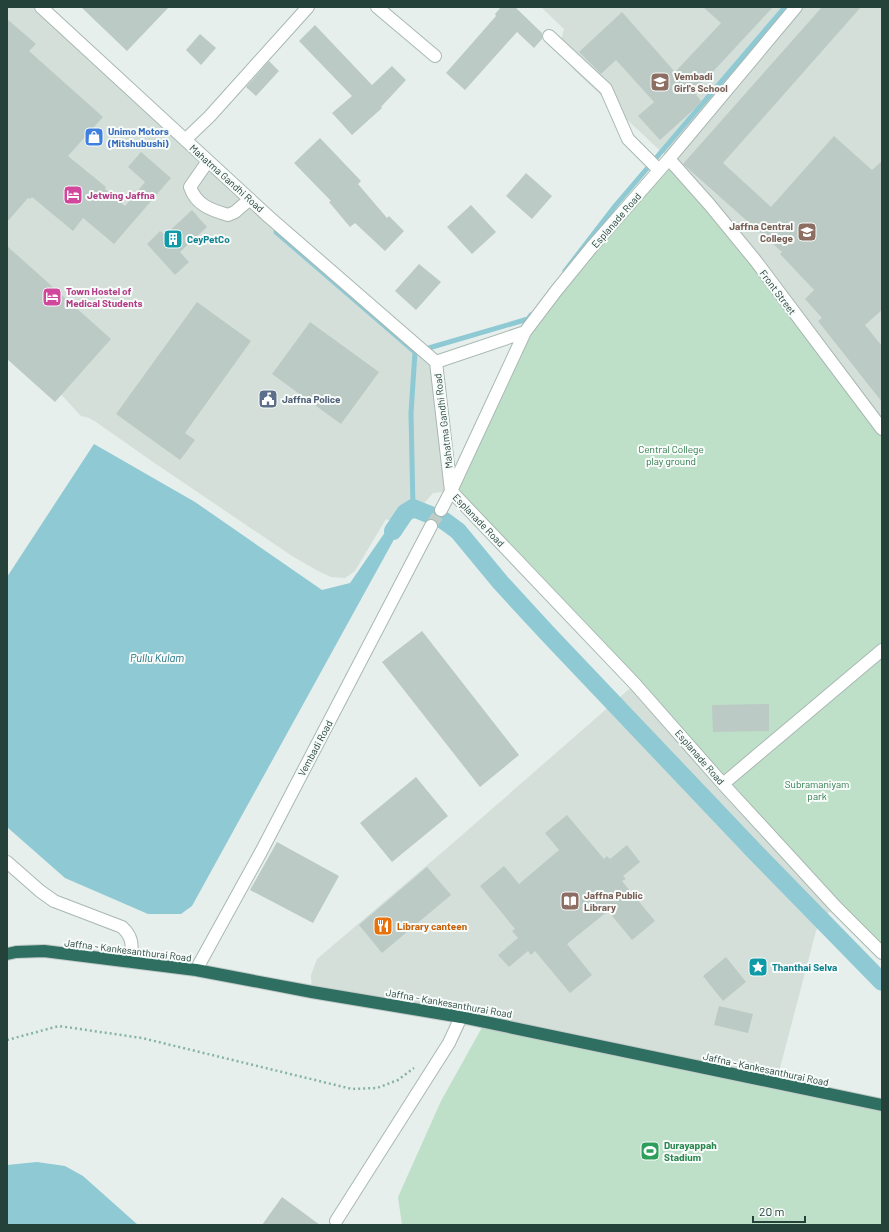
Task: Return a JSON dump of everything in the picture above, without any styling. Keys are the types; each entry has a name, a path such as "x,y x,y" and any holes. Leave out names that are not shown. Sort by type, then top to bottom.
{"highway":[{"name":"Jaffna - Kankesanthurai Road","path":"7,954 16,952 44,951 196,970 461,1017 882,1105"}],"street":[{"name":"Mahatma Gandhi Road","path":"41,7 250,199 431,358 451,491"},
{"path":"185,140 210,116 308,7"},
{"path":"377,7 435,56"},
{"name":"Esplanade Road","path":"796,7 556,291 525,332 451,491 635,684 723,784 836,907 882,952"},
{"path":"550,36 606,89 628,139 659,170"},
{"name":"Front Street","path":"669,159 709,204 755,260 882,429"},
{"path":"208,161 190,187 193,196 203,205 216,212 228,215 235,212 250,199"},
{"path":"431,358 525,332"},
{"path":"441,510 451,491"},
{"name":"Vembadi Road","path":"196,970 264,845 431,526"},
{"path":"723,784 882,650"},
{"path":"7,862 40,891 54,901 122,927 129,933 132,943 131,962"},
{"path":"336,1221 449,1043 461,1017"}],"path":[{"path":"7,1040 59,1026 142,1038 352,1089 377,1088 398,1080 417,1066"}],"shaded area":[{"path":"7,7 41,7 436,362 451,491 433,493 405,525 386,519 355,571 345,578 331,577 292,556 96,422 81,416 7,336"},
{"name":"Jaffna Central College","path":"541,7 882,7 882,429 669,159 573,69 561,41 564,29"},
{"path":"635,684 836,907 823,917 816,931 776,1083 312,992 311,975 317,959"}],"green space":[{"name":"Central College play ground","path":"669,159 882,429 882,953 451,491 525,332"},
{"name":"Durayappah Stadium","path":"485,1022 882,1105 882,1225 402,1225 398,1197 441,1101"}],"water":[{"name":"Pullu Kulam","path":"94,444 195,502 322,590 350,583 388,528 397,534 192,906 181,914 148,914 65,878 7,827 7,577"},
{"path":"37,1162 65,1166 83,1176 138,1225 7,1225 7,1165"}],"building":[{"path":"81,7 169,7 127,51"},
{"path":"501,7 515,7 542,33 542,39 534,48 517,32 465,90 446,73 496,16 495,14"},
{"path":"703,7 773,7 694,92 702,102 660,140 638,116 654,102 616,60 601,74 579,52 622,12 675,72 721,23"},
{"path":"822,7 861,7 723,163 771,207 834,136 872,170 882,161 882,310 865,325 882,346 882,402 818,321 822,318 805,299 814,290 780,254 782,252 683,164"},
{"path":"7,19 36,44 29,51 103,117 68,156 106,187 105,189 125,206 145,182 128,167 141,152 171,178 114,244 83,218 73,231 32,197 30,199 28,198 7,222"},
{"path":"315,25 372,85 392,66 406,80 381,107 382,108 352,135 332,113 352,96 299,41"},
{"path":"200,34 216,48 201,65 186,50"},
{"path":"269,61 279,71 256,96 246,87"},
{"path":"320,138 361,181 358,184 387,218 389,216 404,231 385,251 355,223 350,227 329,202 331,201 294,163"},
{"path":"526,173 552,196 532,219 506,196"},
{"path":"471,205 496,232 472,254 447,227"},
{"name":"CeyPetCo","path":"192,210 207,227 180,252 189,262 175,275 147,244 160,231 165,235"},
{"path":"7,246 111,339 55,402 7,359"},
{"path":"419,264 441,282 416,310 395,291"},
{"path":"197,302 251,341 185,433 195,440 180,460 116,414"},
{"path":"310,322 379,372 341,424 272,374"},
{"path":"422,631 519,755 480,787 382,662"},
{"path":"769,704 769,731 713,732 712,705"},
{"path":"416,777 448,816 392,862 360,823"},
{"path":"567,815 604,859 607,856 610,859 627,845 640,862 623,876 626,879 622,881 655,921 632,940 608,911 567,944 592,975 570,993 535,951 531,955 528,951 509,967 498,955 518,938 512,931 515,929 480,886 504,866 519,884 559,850 545,833"},
{"path":"277,842 339,876 313,923 250,890"},
{"path":"427,867 451,895 382,953 359,925"},
{"path":"726,957 746,982 723,1001 703,976"},
{"path":"719,1006 753,1014 748,1033 714,1025"},
{"path":"282,1197 320,1225 262,1225"}],"waterway":[{"path":"565,271 615,206 785,7"},
{"path":"276,232 415,352 411,413 413,508"},
{"path":"415,352 528,319 531,315"},
{"path":"393,531 405,513 413,508 443,520 458,531 501,583 548,634 757,854 882,982"}],"tunnel":[{"path":"431,526 441,510"}],"place":[{"name":"Vembadi Girl's School","path":"660,82"},
{"name":"Unimo Motors (Mitshubushi)","path":"94,137"},
{"name":"Jetwing Jaffna","path":"73,195"},
{"name":"Jaffna Central College","path":"807,232"},
{"name":"CeyPetCo","path":"173,239"},
{"name":"Town Hostel of Medical Students","path":"52,297"},
{"name":"Jaffna Police","path":"268,399"},
{"name":"Jaffna Public Library","path":"570,901"},
{"name":"Library canteen","path":"383,926"},
{"name":"Thanthai Selva","path":"758,967"},
{"name":"Durayappah Stadium","path":"650,1151"}],"park label":[{"name":"Subramaniyam park","path":"817,790"}]}
